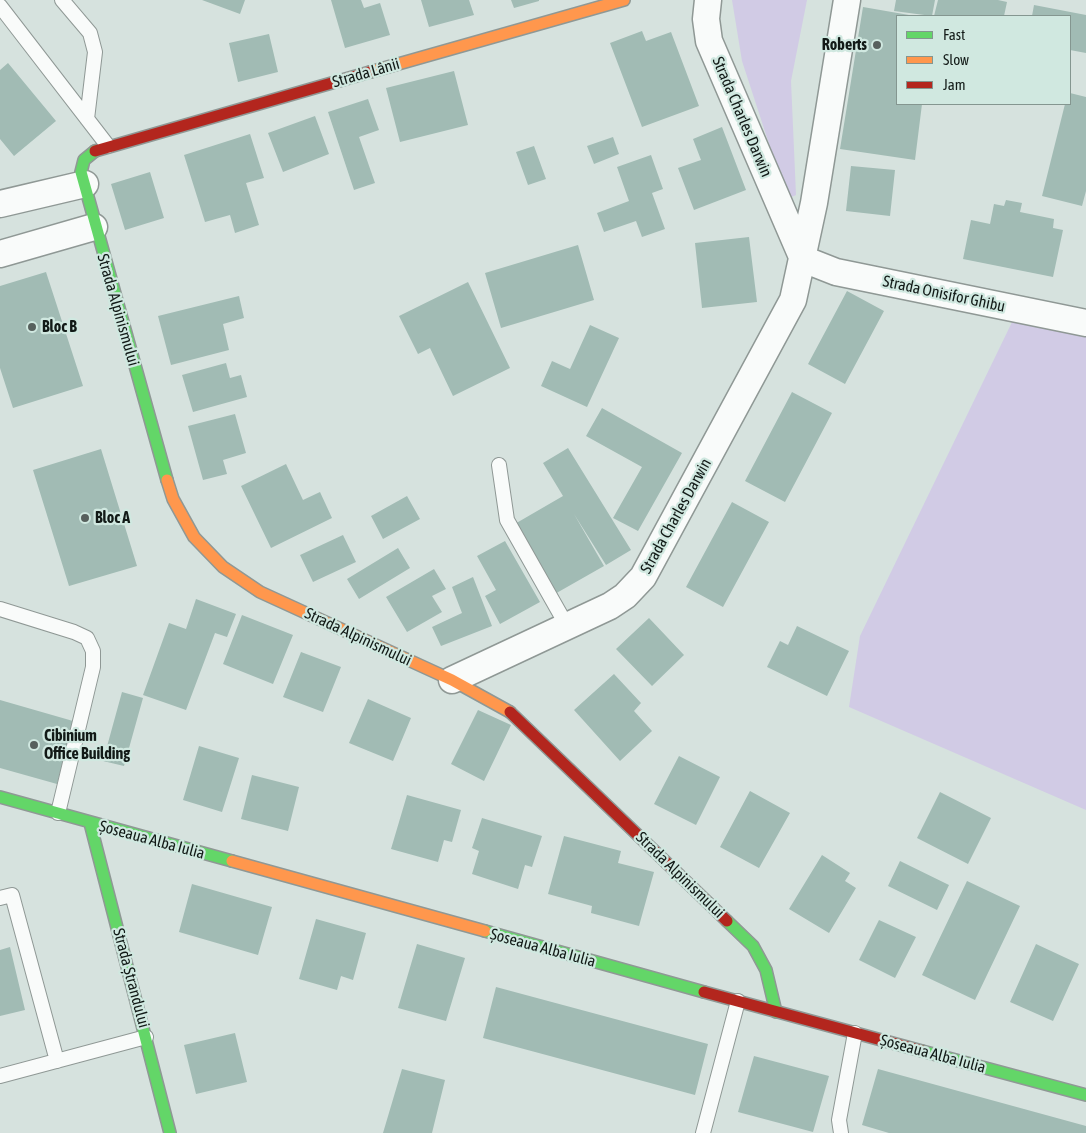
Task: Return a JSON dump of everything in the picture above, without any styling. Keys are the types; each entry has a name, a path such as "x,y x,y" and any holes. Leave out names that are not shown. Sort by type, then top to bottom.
{"street":[{"name":"Strada Lânii","path":"83,178 84,160 93,152 108,146 624,0"},
{"name":"Strada Charles Darwin","path":"708,0 706,20 709,41 803,259"},
{"name":"Strada Charles Darwin","path":"452,680 567,626 625,596 643,577 793,300 803,259 847,0"},
{"path":"0,204 83,178"},
{"name":"Strada Alpinismului","path":"83,178 94,227 162,466 173,499 194,537 224,567 260,592 452,680 508,711 753,946 766,970 776,1012"},
{"path":"0,254 94,227"},
{"name":"Strada Onisifor Ghibu","path":"803,259 836,272 1086,323"},
{"name":"Șoseaua Alba Iulia","path":"0,797 776,1012 1086,1095"},
{"name":"Strada Ștrandului","path":"90,823 170,1133"}],"lane":[{"path":"62,0 90,33 95,52 87,119"},
{"path":"0,6 108,146"},
{"path":"499,465 507,520 567,626"},
{"path":"0,610 74,632 87,638 93,651 93,667 58,813"},
{"path":"4,894 57,1061"},
{"path":"703,1133 738,1001"},
{"path":"841,1133 839,1120 855,1033"},
{"path":"0,1076 146,1037"}],"shaded area":[{"path":"732,0 807,0 791,81 796,195 787,199 742,61"},
{"path":"1014,318 1086,335 1086,810 849,707 860,636"}],"building":[{"path":"202,0 245,0 240,14"},
{"path":"331,0 361,0 364,8 380,3 390,35 345,48"},
{"path":"421,0 469,0 474,15 429,27"},
{"path":"511,0 539,0 539,1 514,8"},
{"path":"896,0 935,0 932,15 894,11"},
{"path":"938,0 998,0 1007,2 1004,15 934,15"},
{"path":"1034,5 1086,15 1086,53 1071,50 1071,15 1032,15"},
{"path":"863,7 909,15 896,15 896,105 922,105 915,160 840,149"},
{"path":"642,31 646,41 671,32 699,106 642,127 610,43"},
{"path":"269,34 278,72 238,82 229,43"},
{"path":"8,63 56,121 14,156 0,139 0,70"},
{"path":"454,71 468,125 400,142 386,88"},
{"path":"1071,93 1086,97 1086,191 1082,206 1042,196 1065,105 1071,105"},
{"path":"368,99 379,130 359,137 375,183 354,190 328,112"},
{"path":"315,116 329,154 283,172 268,133"},
{"path":"722,127 746,190 694,210 678,168 701,160 693,139"},
{"path":"250,134 264,178 246,183 259,225 235,233 230,215 205,222 184,155"},
{"path":"613,137 619,154 594,164 587,146"},
{"path":"534,146 546,179 528,185 516,152"},
{"path":"651,155 663,189 652,193 665,229 642,237 636,221 604,232 597,213 629,201 617,167"},
{"path":"851,166 895,170 890,216 846,211"},
{"path":"150,172 164,218 125,230 111,184"},
{"path":"1006,200 1022,203 1020,212 1054,219 1053,228 1063,230 1053,277 963,259 971,220 990,224 994,204 1004,206"},
{"path":"749,237 757,302 702,308 695,243"},
{"path":"578,245 594,300 501,328 485,273"},
{"name":"Bloc B","path":"46,272 83,386 13,408 0,368 0,286"},
{"path":"468,282 510,368 453,396 430,348 418,354 399,316"},
{"path":"847,291 884,311 845,384 808,364"},
{"path":"239,296 244,318 223,324 229,350 171,365 158,316"},
{"path":"590,325 619,338 587,407 541,386 552,361 570,369"},
{"path":"226,363 230,378 241,375 247,397 193,412 182,375"},
{"path":"792,392 832,413 785,502 745,481"},
{"path":"602,408 682,453 638,531 613,518 642,467 586,436"},
{"path":"235,414 246,453 223,460 227,474 203,480 188,426"},
{"path":"568,448 631,550 606,565 574,514 604,566 553,595 513,525 563,496 543,463"},
{"name":"Bloc A","path":"101,449 137,566 69,586 33,470"},
{"path":"286,464 303,500 320,492 332,518 271,548 241,486"},
{"path":"407,496 420,519 383,539 371,516"},
{"path":"732,502 769,522 723,607 686,587"},
{"path":"343,535 356,562 313,582 300,555"},
{"path":"505,541 540,602 500,624 485,596 496,590 477,556"},
{"path":"398,548 410,568 359,599 347,579"},
{"path":"434,569 446,589 432,596 442,612 407,632 386,597"},
{"path":"473,577 492,626 441,646 432,627 462,613 452,587"},
{"path":"196,599 236,614 227,637 215,633 186,710 143,695 169,623 186,629"},
{"path":"242,615 293,635 273,684 223,664"},
{"path":"649,618 684,655 652,686 616,649"},
{"path":"797,626 849,651 827,696 767,667 780,641 788,645"},
{"path":"301,652 341,667 323,712 283,697"},
{"path":"614,674 641,703 634,711 652,731 620,761 574,710"},
{"path":"122,692 143,698 124,766 103,761"},
{"path":"368,699 411,718 393,761 349,743"},
{"name":"Cibinium Office Building","path":"0,700 73,721 57,784 0,768"},
{"path":"478,710 511,725 484,781 451,764"},
{"path":"199,746 239,758 222,812 183,800"},
{"path":"679,756 720,777 696,825 654,804"},
{"path":"252,775 299,787 288,831 241,819"},
{"path":"750,791 790,813 759,868 720,847"},
{"path":"940,792 991,818 968,864 917,838"},
{"path":"407,795 461,810 452,842 444,840 438,862 391,849"},
{"path":"482,818 542,836 532,867 525,865 518,889 472,874 479,851 472,848"},
{"path":"564,836 621,851 618,863 654,872 639,926 591,913 592,906 548,894"},
{"path":"822,855 850,873 845,881 856,888 829,933 789,909"},
{"path":"900,861 949,885 937,910 888,886"},
{"path":"967,881 1020,906 975,1000 922,975"},
{"path":"192,884 272,907 258,955 179,932"},
{"path":"316,919 366,933 353,980 341,976 337,990 299,979"},
{"path":"879,920 916,937 895,978 859,960"},
{"path":"417,944 465,958 446,1021 398,1008"},
{"path":"1036,944 1079,964 1053,1021 1010,1002"},
{"path":"10,947 25,1010 0,1016 0,950"},
{"path":"496,987 708,1044 695,1095 483,1038"},
{"path":"235,1033 247,1082 196,1094 184,1045"},
{"path":"754,1056 829,1076 813,1132 738,1112"},
{"path":"402,1069 445,1080 432,1133 383,1133"},
{"path":"878,1069 1086,1126 1086,1133 889,1133 862,1125"}],"traffic: fast":[{"path":"95,151 84,160 81,172 167,480"},
{"path":"0,797 232,861"},
{"path":"90,823 170,1133"},
{"path":"727,921 753,946 766,970 776,1012"},
{"path":"485,931 704,992"},
{"path":"922,1051 1086,1095"}],"traffic: slow":[{"path":"370,72 624,0"},
{"path":"167,480 173,499 194,537 223,567 260,592 452,680 510,712"},
{"path":"232,861 485,931"}],"traffic: jam":[{"path":"95,151 370,72"},
{"path":"510,712 727,921"},
{"path":"704,992 922,1051"}],"place":[{"name":"Roberts","path":"877,45"},
{"name":"Bloc B","path":"32,327"},
{"name":"Bloc A","path":"85,518"},
{"name":"Cibinium Office Building","path":"34,745"}]}
